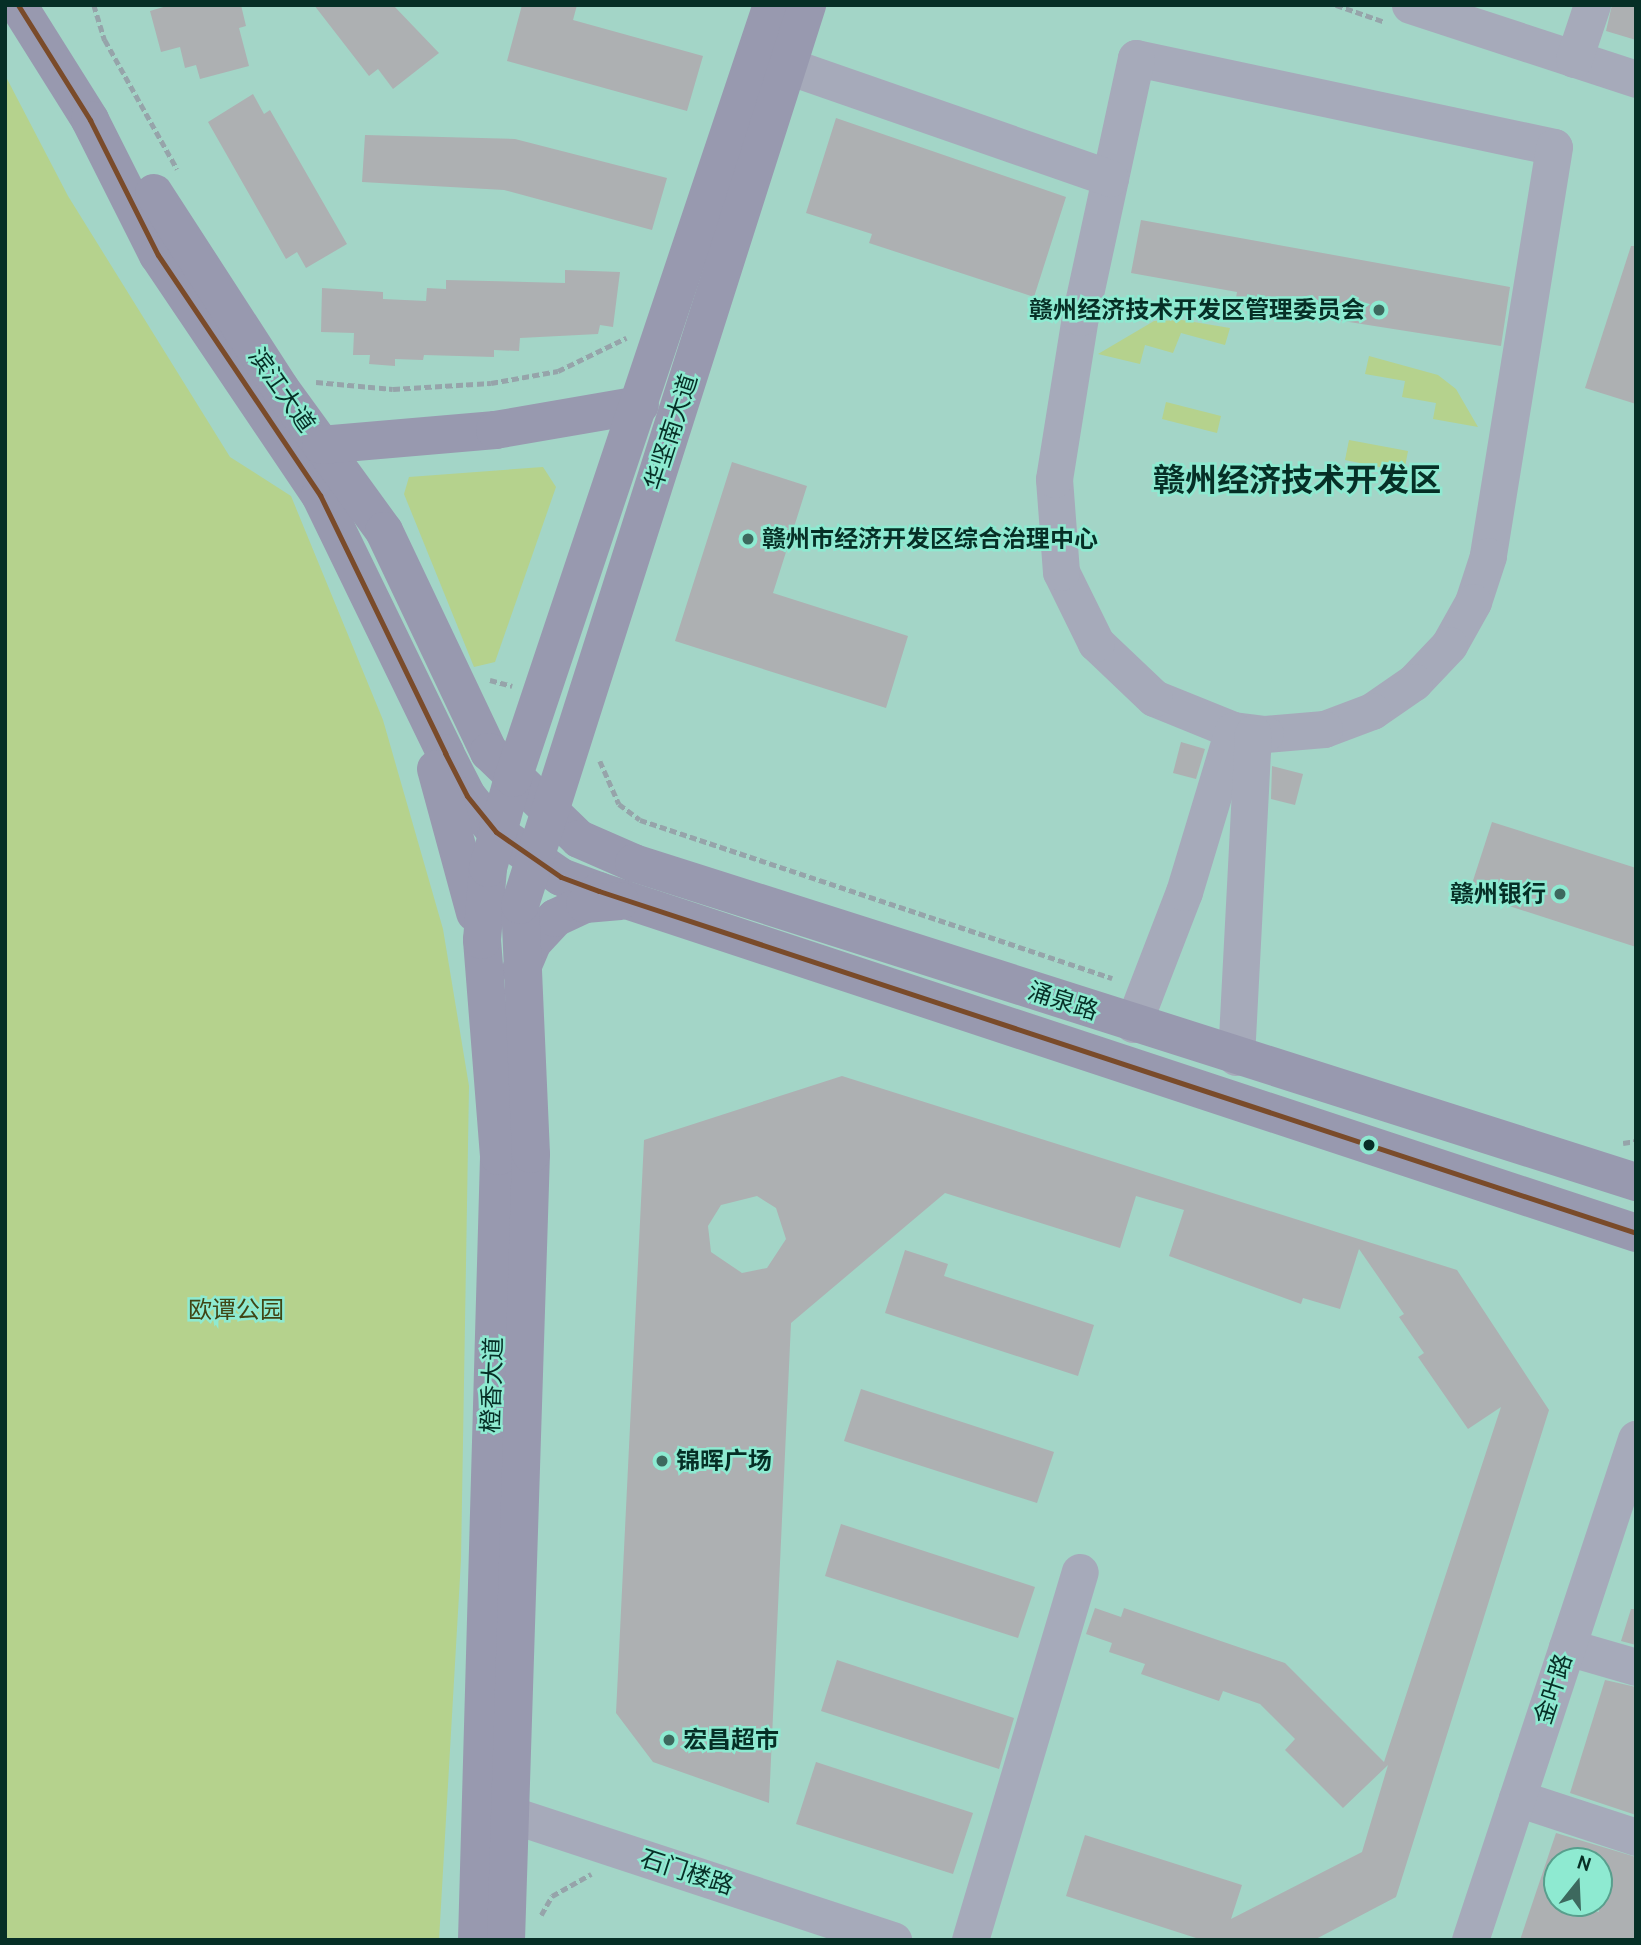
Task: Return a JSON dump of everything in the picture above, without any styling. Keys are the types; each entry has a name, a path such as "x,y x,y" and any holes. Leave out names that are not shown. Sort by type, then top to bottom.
{"main road":[{"name":"滨江大道","path":"18,5 90,120 158,255 320,495 467,796 496,832"},
{"name":"滨江大道","path":"41,5 185,248 384,531 470,717 489,752 513,778"},
{"name":"华坚南大道","path":"496,832 772,5"},
{"name":"华坚南大道","path":"533,858 807,5"},
{"path":"321,445 495,430 640,405"},
{"path":"393,645 446,799 482,940"},
{"name":"涌泉路","path":"513,778 548,814 612,855 1140,1007 1236,1057 1636,1182"},
{"name":"涌泉路","path":"496,832 561,877 636,904 1636,1233"},
{"name":"橙香大道","path":"496,832 482,940 499,1156 495,1809 520,1934"},
{"name":"橙香大道","path":"477,1940 495,1809 531,1154 520,972 520,905 533,858"},
{"path":"520,972 538,936 569,910 602,901 636,904"}],"street":[{"path":"1410,5 1636,79"},
{"path":"1574,59 1592,5"},
{"path":"1136,58 1554,147 1488,556 1474,603 1433,665 1383,704 1324,729 1243,732 1180,713 1132,682 1096,643 1061,572 1054,479 1110,178 1136,58"},
{"path":"788,66 1110,178"},
{"path":"1140,1007 1243,732"},
{"path":"1236,1057 1243,732"},
{"name":"金叶路","path":"1470,1940 1567,1647 1629,1488 1636,1439"},
{"path":"970,1940 1080,1572"},
{"path":"1567,1647 1636,1667"},
{"path":"1517,1798 1636,1837"},
{"name":"石门楼路","path":"495,1809 893,1940"}],"path":[{"path":"94,5 106,40 181,176"},
{"path":"306,377 344,388 491,383 558,371 602,354 636,331"},
{"path":"599,748 612,792 640,820 1140,1007"},
{"path":"1617,1143 1636,1141"},
{"path":"520,1934 552,1896 574,1879 596,1873"}],"green space":[{"name":"欧谭公园","path":"5,75 68,196 230,457 291,496 383,720 443,929 469,1086 461,1560 439,1940 5,1940"},
{"path":"1182,320 1230,328 1225,345 1181,333 1173,353 1145,345 1140,364 1098,354 1154,321"},
{"path":"1369,356 1438,375 1456,389 1478,427 1433,419 1436,403 1402,397 1405,381 1365,374"},
{"path":"1166,402 1221,416 1217,433 1162,419"},
{"path":"1349,440 1408,451 1404,472 1345,460"},
{"path":"543,467 556,487 495,662 474,667 404,494 409,477"}],"building":[{"path":"170,5 241,5 246,26 239,28 249,66 200,79 196,65 185,68 180,47 161,52 150,11"},
{"path":"314,5 393,5 439,53 393,89 378,69 369,76"},
{"path":"522,5 577,5 573,20 703,56 687,111 507,61"},
{"path":"1612,5 1636,5 1636,40 1606,31"},
{"path":"253,94 264,114 270,110 347,244 306,268 297,252 286,259 208,122"},
{"path":"836,118 1066,197 1034,297 869,243 872,234 806,213"},
{"path":"365,135 515,139 667,178 652,230 504,190 362,182"},
{"path":"1141,220 1510,287 1501,346 1235,304 1237,292 1131,273"},
{"path":"1631,246 1636,246 1636,404 1585,388"},
{"path":"565,270 620,272 613,327 600,325 598,334 520,338 519,351 494,350 494,357 424,355 423,360 395,359 395,366 369,364 370,355 353,355 354,333 321,332 322,288 383,292 383,299 426,301 427,288 446,289 446,280 565,283"},
{"name":"赣州市经济开发区综合治理中心","path":"732,462 807,486 773,593 908,636 886,708 675,641"},
{"path":"1181,742 1205,749 1196,779 1173,773"},
{"path":"1272,766 1303,774 1295,805 1271,799"},
{"path":"1492,822 1636,868 1636,947 1469,893"},
{"path":"842,1076 1457,1270 1549,1410 1396,1897 1314,1940 1192,1940 1196,1938 1066,1896 1085,1835 1242,1885 1231,1919 1362,1852 1388,1765 1343,1808 1285,1750 1295,1739 1260,1704 1223,1691 1219,1701 1141,1674 1145,1664 1109,1652 1112,1643 1086,1634 1095,1608 1121,1617 1124,1608 1285,1663 1384,1762 1501,1407 1468,1429 1418,1357 1424,1353 1399,1317 1404,1314 1359,1249 1340,1309 1303,1298 1301,1304 1169,1256 1184,1210 1136,1196 1120,1248 945,1193 791,1323 769,1803 653,1762 616,1713 644,1140","holes":["757,1196 776,1208 786,1239 767,1268 742,1273 711,1252 708,1226 721,1205"]},
{"path":"905,1250 948,1264 944,1276 1094,1325 1078,1376 885,1313"},
{"path":"861,1389 1054,1452 1037,1503 844,1441"},
{"path":"841,1524 1035,1587 1018,1638 825,1576"},
{"path":"1631,1609 1636,1609 1636,1645 1621,1641"},
{"path":"837,1660 1014,1718 999,1769 821,1711"},
{"path":"1605,1680 1636,1687 1636,1815 1570,1793"},
{"path":"816,1762 973,1813 953,1874 796,1824"},
{"path":"1556,1833 1603,1847 1551,1847"},
{"path":"1613,1850 1636,1857 1636,1940 1520,1940 1543,1872 1543,1917 1613,1917"}],"transit line":[{"path":"18,5 90,120 158,255 320,495 467,796 496,832 561,877 599,891 1636,1233"}],"place":[{"name":"赣州经济技术开发区管理委员会","path":"1379,310"},
{"name":"赣州市经济开发区综合治理中心","path":"748,539"},
{"name":"赣州银行","path":"1560,894"},
{"name":"锦晖广场","path":"662,1461"},
{"name":"宏昌超市","path":"669,1740"}],"district":[{"name":"赣州经济技术开发区","path":"1297,480"}]}
